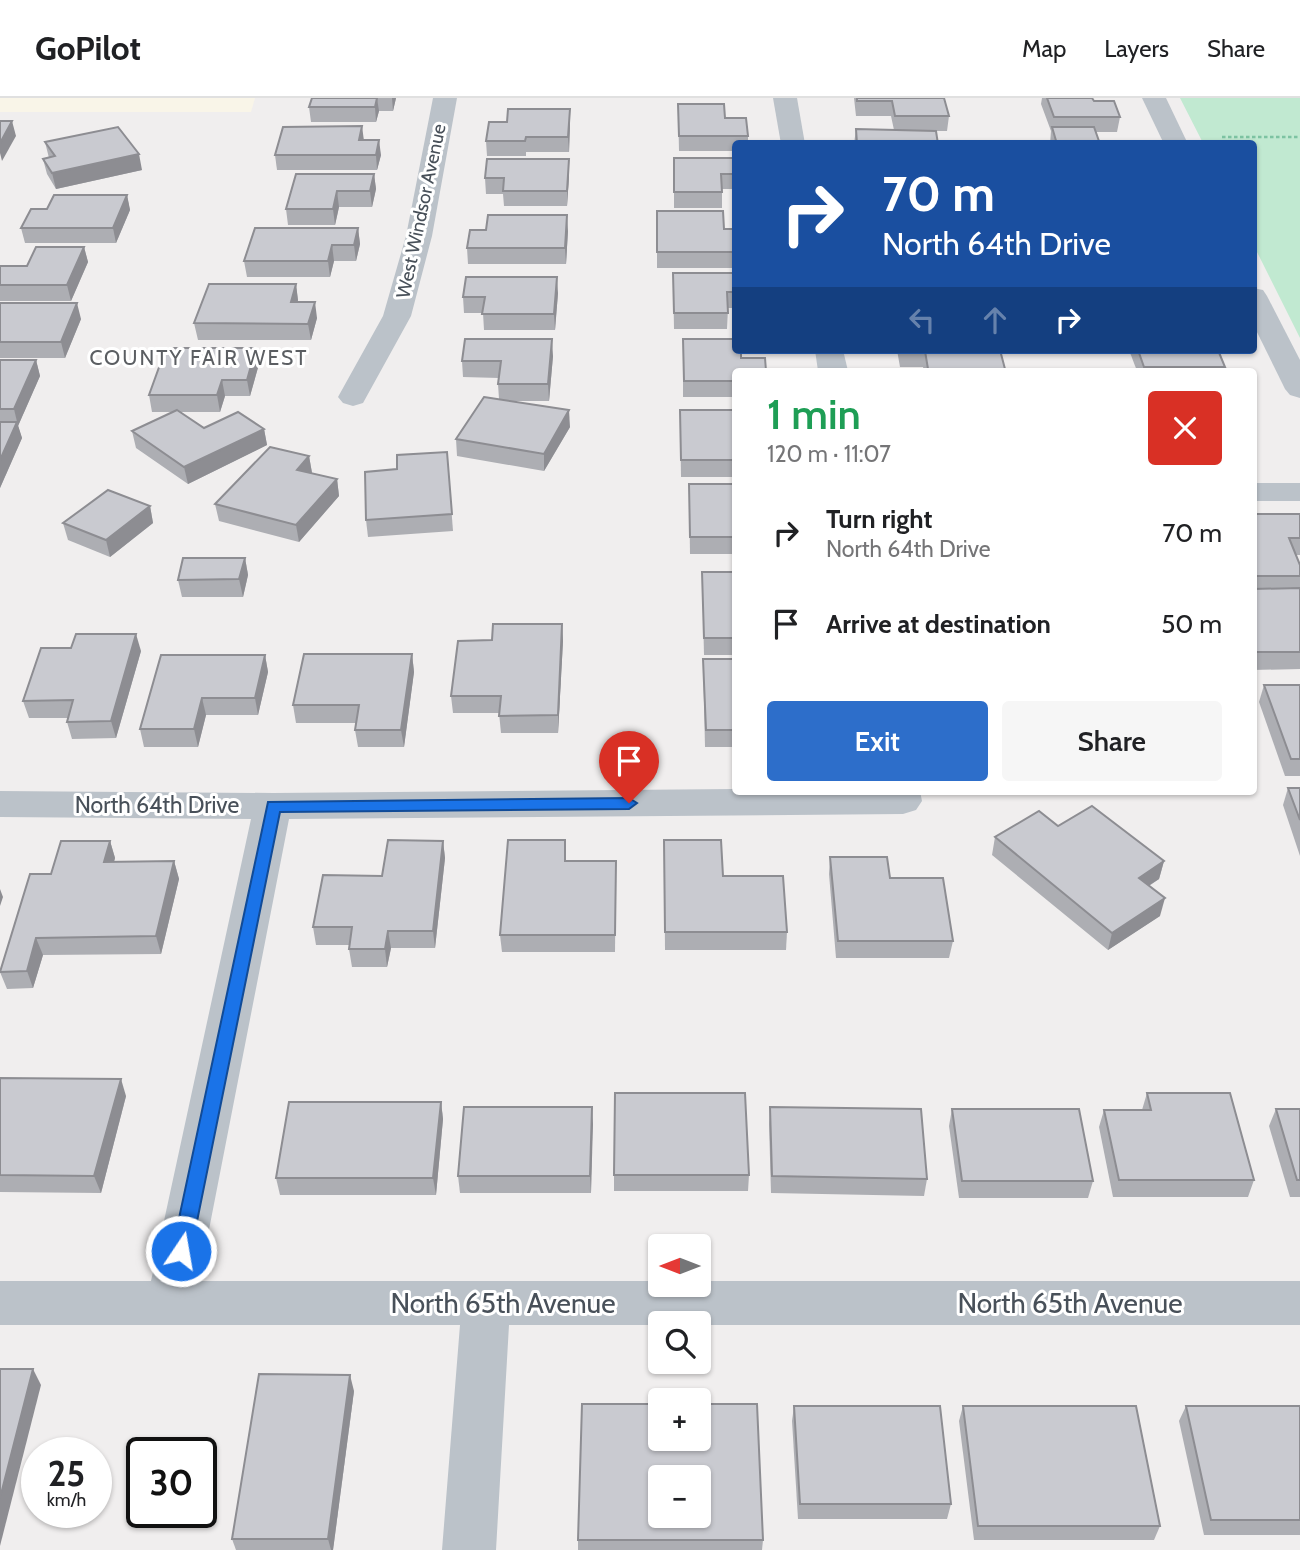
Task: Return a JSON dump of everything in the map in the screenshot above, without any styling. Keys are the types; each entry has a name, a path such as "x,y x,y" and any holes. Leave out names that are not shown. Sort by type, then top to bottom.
{"street":[{"name":"West Windsor Avenue","path":"353,397 397,316 419,236 445,98"},
{"path":"785,98 792,140"},
{"path":"1154,98 1174,140"},
{"path":"1257,304 1300,389"},
{"path":"1257,492 1300,492"},
{"name":"North 64th Drive","path":"0,804 273,806 902,796"},
{"path":"171,1303 273,806"},
{"name":"North 65th Avenue","path":"0,1303 1300,1303"},
{"path":"469,1550 486,1303"}],"path":[{"path":"1222,137 1300,137"}],"shaded area":[{"path":"0,98 255,98 251,112 0,112"}],"green space":[{"path":"1180,98 1300,98 1300,338 1257,252 1257,140 1201,140"}],"building":[{"path":"312,98 377,98 375,107 309,107"},
{"path":"857,98 944,98 949,116 895,116 892,101 857,101"},
{"path":"1047,98 1114,101 1120,117 1054,117"},
{"path":"678,104 724,104 725,118 746,118 748,136 679,136"},
{"path":"508,109 570,109 568,137 486,141 489,122 507,122"},
{"path":"0,121 12,121 0,143"},
{"path":"362,126 359,140 379,140 376,155 275,155 283,127"},
{"path":"118,127 139,154 52,173 43,159 55,156 45,142"},
{"path":"1052,127 1094,127 1099,140 1056,140"},
{"path":"856,129 936,131 937,140 857,140"},
{"path":"674,158 732,158 732,174 721,174 722,192 674,192"},
{"path":"487,159 569,159 567,191 503,191 504,178 485,178"},
{"path":"296,174 374,174 370,191 337,191 333,209 286,209"},
{"path":"54,195 127,195 113,228 21,228 31,209 47,209"},
{"path":"657,211 723,211 724,229 732,229 732,252 657,252"},
{"path":"488,215 567,215 565,248 467,248 470,230 486,230"},
{"path":"255,228 358,228 354,245 332,245 328,261 244,261"},
{"path":"36,247 84,247 67,285 0,285 0,266 27,266"},
{"path":"673,273 732,273 732,292 727,292 728,313 674,313"},
{"path":"466,277 557,277 554,314 482,314 485,297 463,297"},
{"path":"209,284 296,284 291,302 315,302 308,324 194,323"},
{"path":"0,303 77,303 61,342 0,342"},
{"path":"465,339 552,339 548,384 498,384 501,361 462,361"},
{"path":"683,339 732,339 732,354 741,354 741,358 765,358 766,368 732,368 732,381 684,381"},
{"path":"166,348 256,348 247,380 222,380 217,395 149,395"},
{"path":"926,354 1001,354 1005,368 928,368"},
{"path":"1139,354 1220,354 1225,367 1144,367"},
{"path":"0,360 36,360 14,409 0,409"},
{"path":"484,397 569,410 544,454 456,439"},
{"path":"177,410 204,428 238,412 264,429 184,467 132,431"},
{"path":"680,410 732,410 732,460 681,460"},
{"path":"0,422 17,422 0,460"},
{"path":"270,447 309,456 297,470 337,479 296,525 215,504"},
{"path":"447,452 452,514 366,520 365,472 397,469 397,455"},
{"path":"689,484 732,484 732,537 690,537"},
{"path":"108,490 150,506 106,540 63,523"},
{"path":"1257,514 1300,514 1300,538 1289,538 1300,565 1300,576 1257,576"},
{"path":"183,558 245,558 239,579 178,580"},
{"path":"702,572 732,572 732,638 704,638"},
{"path":"1300,588 1300,652 1257,652 1257,589"},
{"path":"493,624 562,624 558,715 499,716 501,696 451,696 458,641 492,640"},
{"path":"76,634 136,634 111,721 67,722 73,700 23,701 41,648 71,648"},
{"path":"304,654 412,654 401,730 355,730 359,705 293,705"},
{"path":"161,655 265,655 255,698 202,698 194,729 140,729"},
{"path":"703,659 732,659 732,730 706,730"},
{"path":"1264,685 1300,685 1300,759 1291,759"},
{"path":"1288,788 1300,788 1300,820"},
{"path":"1092,806 1164,861 1139,878 1165,898 1112,933 995,837 1039,811 1058,826"},
{"path":"388,840 443,841 433,931 388,931 385,949 349,949 352,927 313,927 323,875 382,876"},
{"path":"508,840 565,840 565,861 616,861 615,935 500,935"},
{"path":"664,840 721,840 723,876 783,876 787,932 665,932"},
{"path":"61,841 110,841 104,862 174,861 156,936 36,938 27,971 0,972 30,874 51,874"},
{"path":"830,857 887,857 890,878 943,878 953,941 838,941"},
{"path":"0,1078 121,1079 94,1176 0,1175"},
{"path":"615,1093 745,1093 749,1175 614,1175"},
{"path":"1147,1093 1230,1093 1254,1180 1119,1180 1104,1110 1151,1110"},
{"path":"289,1102 441,1102 433,1178 276,1178"},
{"path":"464,1107 592,1107 590,1176 458,1176"},
{"path":"770,1107 921,1109 927,1179 772,1176"},
{"path":"952,1109 1079,1109 1093,1181 962,1181"},
{"path":"1276,1109 1300,1109 1300,1180 1297,1180"},
{"path":"0,1369 33,1369 0,1498"},
{"path":"259,1374 350,1375 328,1539 232,1539"},
{"path":"582,1404 648,1404 648,1451 711,1451 711,1404 757,1404 763,1540 578,1540"},
{"path":"794,1406 940,1406 951,1504 800,1504"},
{"path":"963,1406 1136,1406 1160,1526 978,1526"},
{"path":"1186,1406 1300,1406 1300,1520 1211,1520"}],"district":[{"name":"COUNTY FAIR WEST","path":"199,357"}],"route":[{"path":"181,1251 273,806 629,803"}]}
